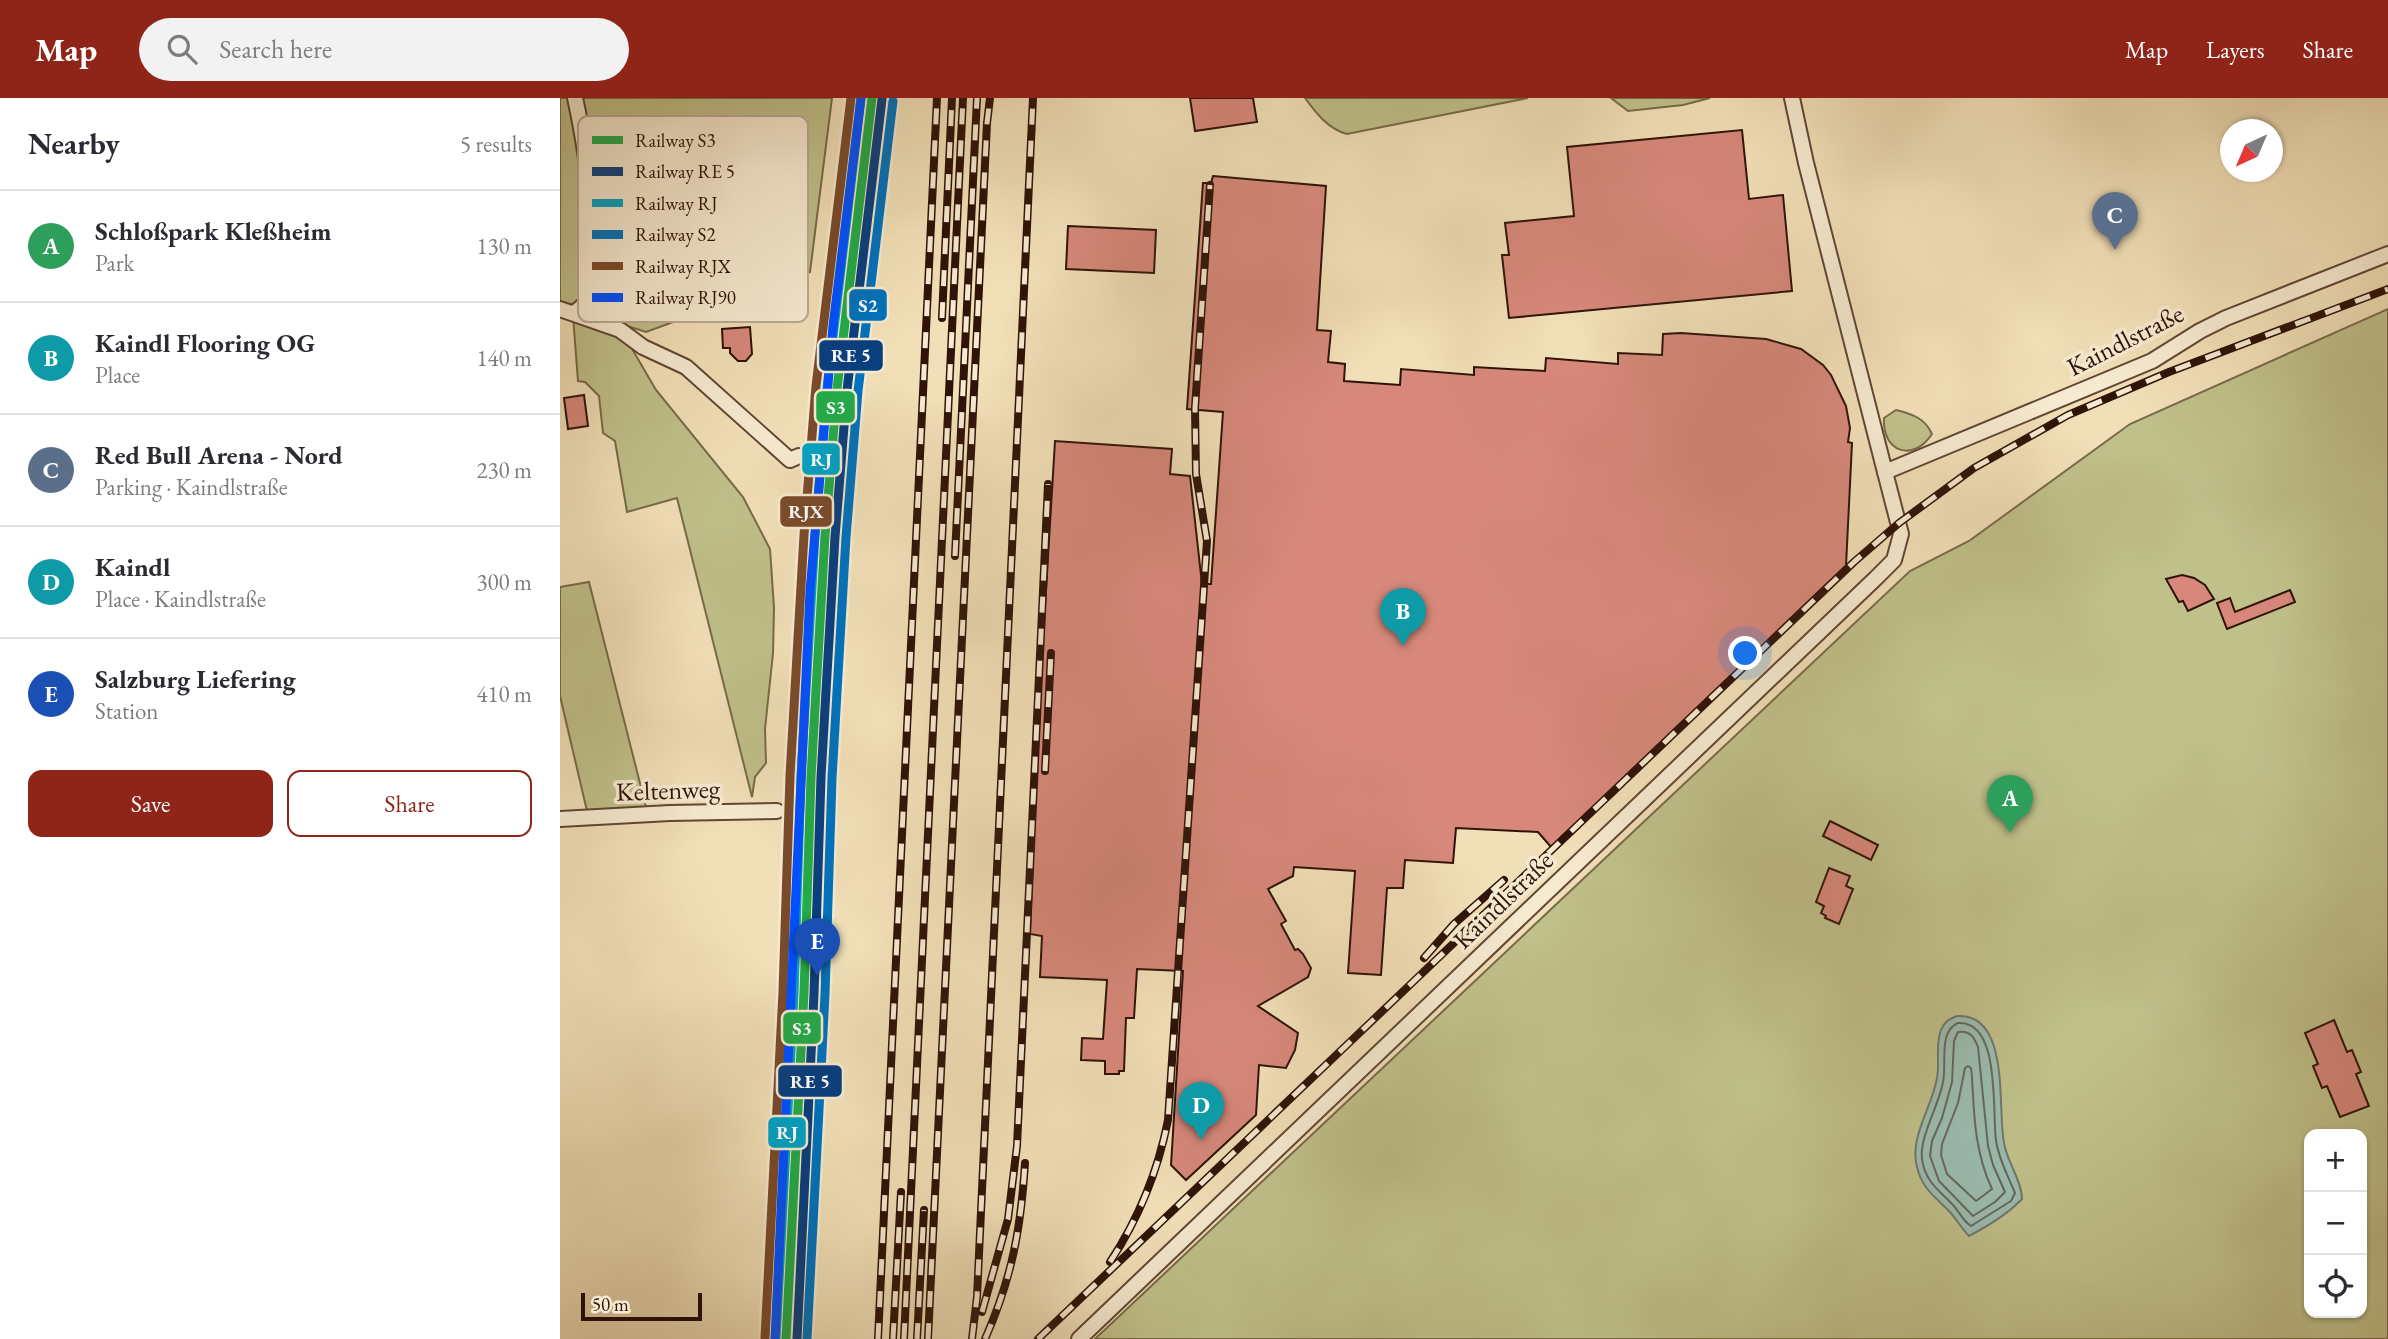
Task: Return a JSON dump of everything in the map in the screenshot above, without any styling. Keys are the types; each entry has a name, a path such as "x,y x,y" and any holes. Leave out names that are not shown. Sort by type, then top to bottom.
{"street":[{"path":"575,98 579,116"},
{"name":"Kaindlstraße","path":"1079,1339 1894,560 1901,534 1806,163 1792,98"},
{"name":"Kaindlstraße","path":"1885,472 2152,360 2227,317 2388,254"},
{"path":"598,322 620,330 643,347 686,367 790,460 799,456"},
{"name":"Keltenweg","path":"560,819 777,811"}],"green space":[{"path":"560,98 572,98 578,145 578,302 560,303"},
{"path":"579,98 832,98 810,272 808,273 808,116 580,116"},
{"path":"1305,98 1528,98 1347,134 1328,124"},
{"path":"1611,98 1710,98 1683,105 1628,111"},
{"path":"2388,309 2388,1339 1095,1339 1910,571 1969,541 2130,424"},
{"path":"573,316 578,318 578,322 589,322 624,335 656,390 743,497 770,549 774,608 773,653 765,729 766,763 755,777 752,797 677,498 627,512 615,441 603,433 599,396 585,382 578,381"},
{"path":"615,322 673,322 646,332"},
{"path":"1896,410 1922,420 1932,434 1916,449 1900,450 1888,439 1884,418"},
{"path":"589,582 646,807 587,811 560,696 560,587"}],"water":[{"path":"1957,1016 1974,1019 1986,1030 1994,1046 2004,1143 2020,1185 2022,1199 1997,1220 1969,1236 1925,1186 1915,1156 1918,1134 1937,1078 1939,1036 1945,1023"}],"building":[{"path":"1190,98 1253,98 1257,122 1195,131"},
{"path":"1742,130 1749,199 1783,195 1792,291 1509,318 1502,255 1509,255 1505,223 1574,216 1567,147"},
{"path":"1213,176 1326,186 1317,330 1331,331 1328,362 1345,364 1344,381 1400,385 1401,369 1474,375 1474,367 1545,371 1546,358 1618,364 1618,353 1662,355 1663,334 1766,339 1801,349 1823,365 1846,406 1850,428 1848,442 1852,443 1846,566 1551,847 1538,832 1456,828 1453,863 1405,860 1403,888 1387,888 1381,975 1348,973 1355,871 1294,867 1293,876 1268,889 1286,921 1281,924 1295,950 1298,949 1303,954 1311,968 1308,977 1258,1006 1298,1033 1295,1050 1286,1068 1259,1065 1256,1115 1186,1180 1171,1165 1183,971 1137,969 1134,1018 1126,1018 1124,1071 1119,1071 1119,1074 1105,1074 1105,1061 1081,1060 1082,1038 1103,1039 1107,980 1040,977 1042,936 1030,934 1038,723 1055,441 1172,449 1170,474 1190,476 1202,584 1211,584 1223,412 1187,409 1203,183 1211,183"},
{"path":"1068,226 1156,230 1154,273 1066,269"},
{"path":"750,327 752,354 746,361 738,361 730,353 730,348 723,348 722,329"},
{"path":"584,395 588,426 568,429 564,398"},
{"path":"2182,575 2205,585 2214,599 2188,611 2183,601 2179,602 2166,579"},
{"path":"2290,590 2295,602 2227,629 2217,603 2230,598 2235,612"},
{"path":"1830,821 1878,845 1871,860 1823,836"},
{"path":"1829,868 1850,876 1846,886 1853,889 1839,924 1825,918 1821,913 1824,906 1816,902"},
{"path":"2334,1020 2347,1052 2352,1050 2361,1072 2356,1074 2369,1106 2340,1117 2327,1086 2322,1088 2313,1066 2318,1064 2305,1033"}],"railway":[{"path":"878,1339 937,98"},
{"path":"942,318 952,98"},
{"path":"904,1339 963,98"},
{"path":"955,556 977,98"},
{"path":"928,1339 990,98"},
{"path":"972,1339 977,1297 1033,98"},
{"path":"1110,1262 1146,1194 1159,1158 1168,1120 1207,541 1196,474 1195,408 1210,185"},
{"path":"1038,1339 1854,562 1899,523 1974,468 2068,415 2169,372 2388,289"},
{"path":"982,1312 1008,1219 1017,1146 1048,484"},
{"path":"1045,771 1051,653"},
{"path":"1424,958 1454,924 1504,880"},
{"path":"985,1339 1002,1295 1014,1252 1025,1163"},
{"path":"893,1339 901,1192"},
{"path":"917,1339 924,1210"}],"rail line":[{"name":"RJX","path":"765,1338 783,992 790,776 804,535 816,386 851,98"},
{"name":"RJ","path":"776,1338 794,993 801,776 815,535 827,388 861,98"},
{"name":"RJ90","path":"775,1339 810,591 833,326 861,98"},
{"name":"S3","path":"786,1339 804,993 811,777 825,536 837,389 872,98"},
{"name":"S2","path":"807,1339 825,994 832,778 846,537 858,391 893,101"}],"transit line":[{"path":"797,1339 814,994 821,777 835,537 847,390 882,99"}],"place":[{"name":"Red Bull Arena - Nord","path":"2115,250"},
{"name":"Kaindl Flooring OG","path":"1403,646"},
{"name":"Schloßpark Kleßheim","path":"2010,833"},
{"name":"Salzburg Liefering","path":"817,976"},
{"name":"Kaindl","path":"1201,1140"}]}
